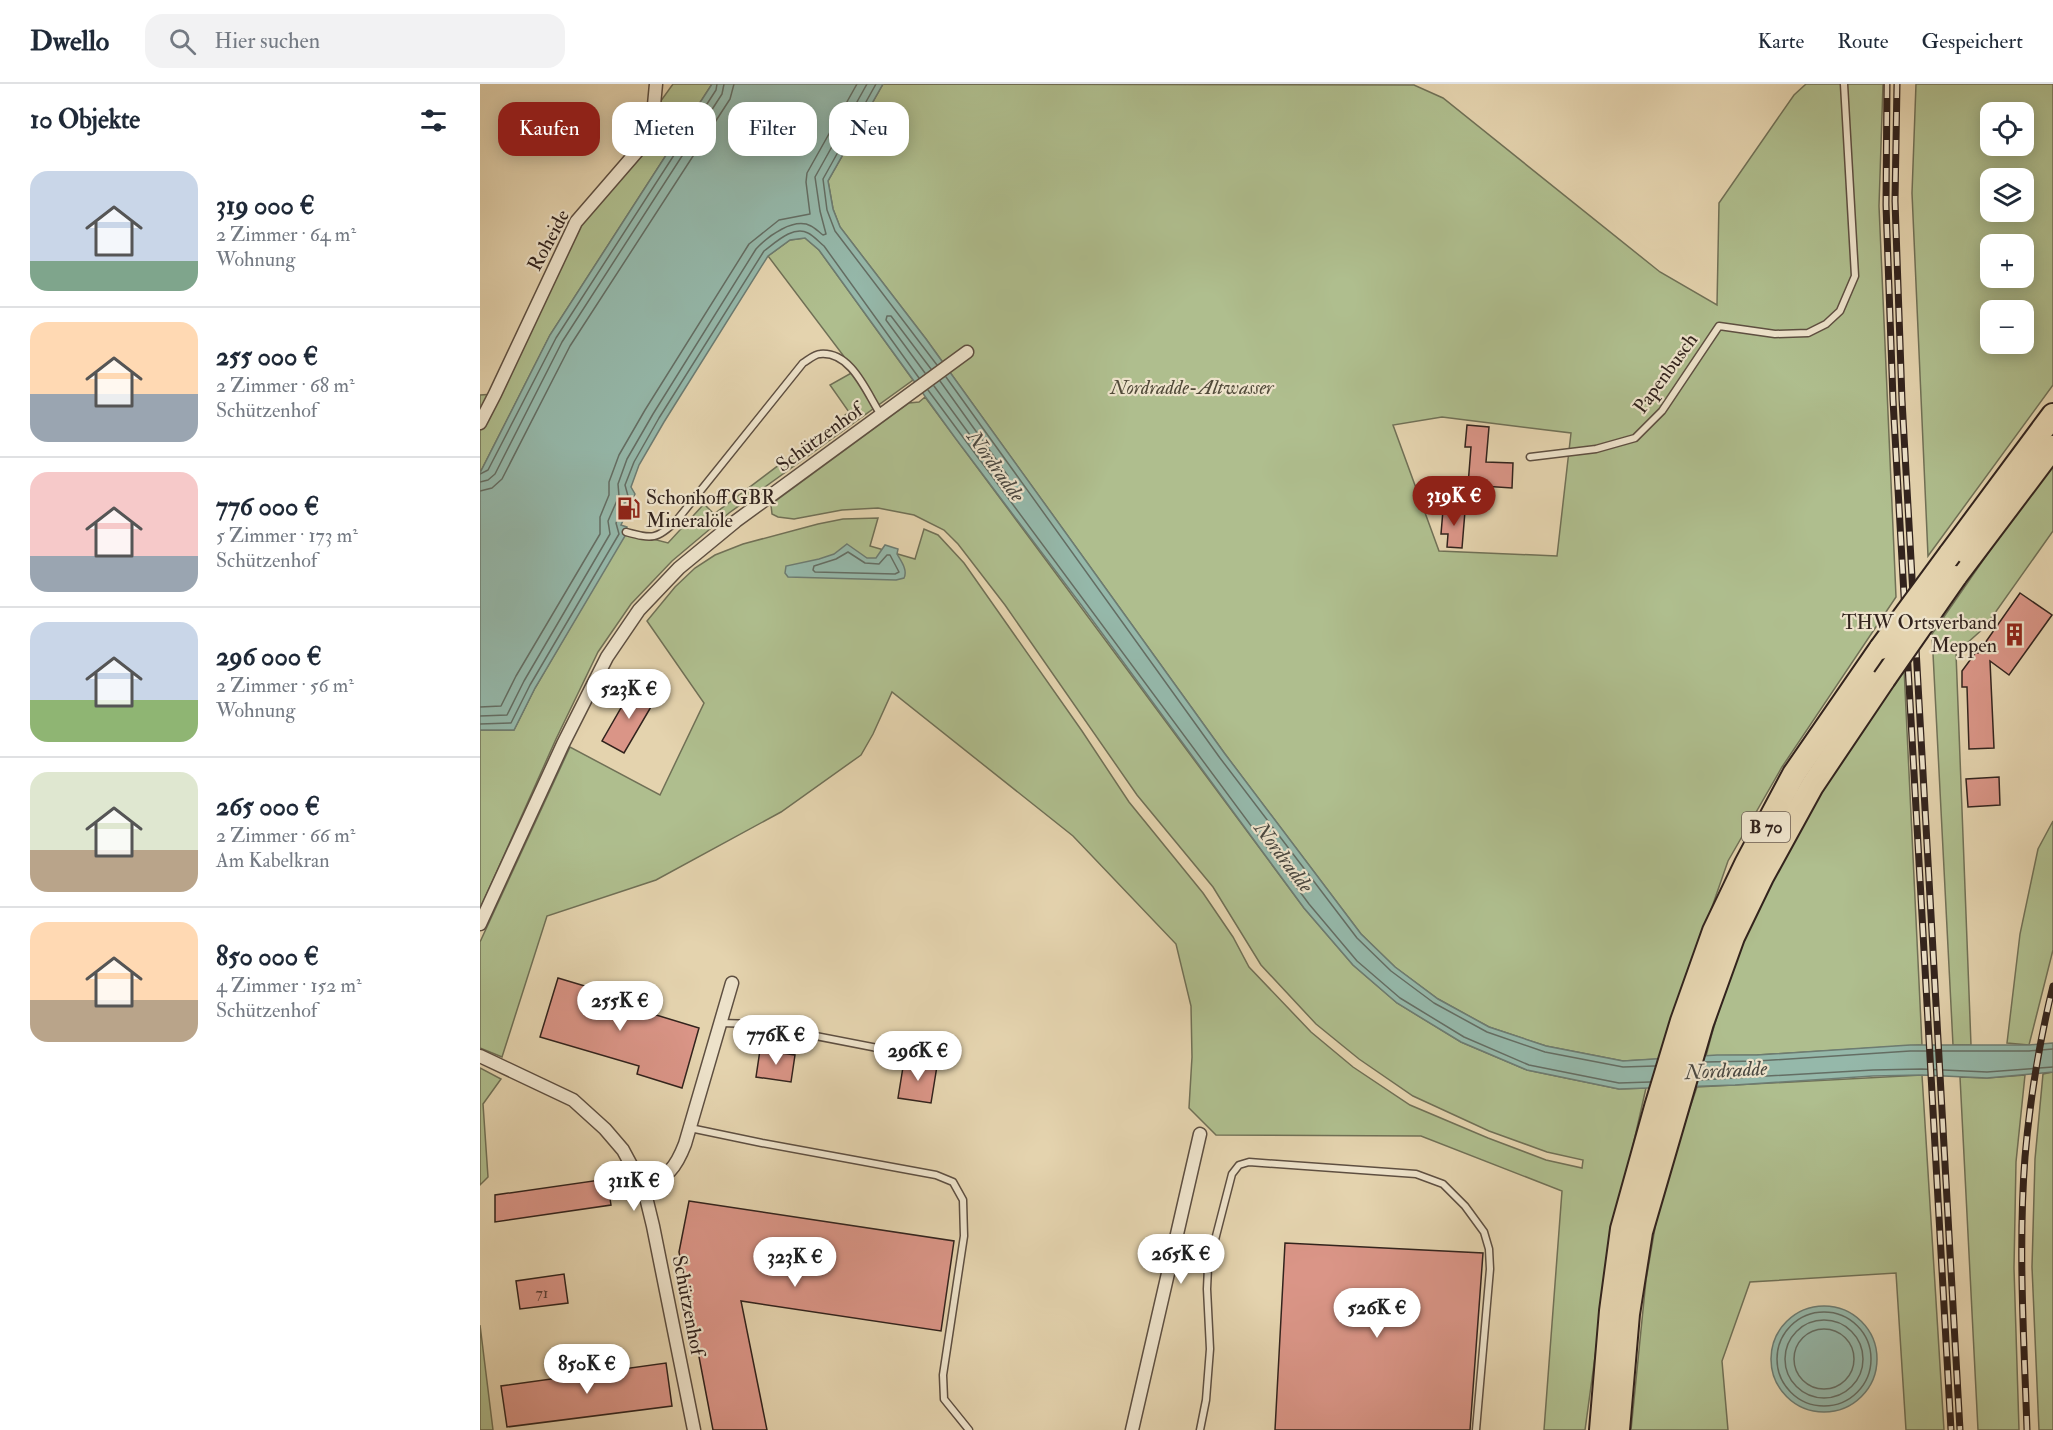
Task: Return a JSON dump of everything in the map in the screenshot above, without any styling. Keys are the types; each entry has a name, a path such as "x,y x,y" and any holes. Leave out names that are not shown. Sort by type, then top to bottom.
{"highway":[{"name":"B 70","path":"1601,1430 1611,1311 1622,1229 1666,1107 1692,1022 1714,931 1746,864 1794,774 1881,648 2053,415"},
{"name":"B 70","path":"1692,1022 1762,877 1812,786 1954,577 2053,447"},
{"name":"B 70","path":"1618,1430 1628,1314 1641,1232 1666,1107"}],"street":[{"name":"Roheide","path":"480,423 576,222 640,148 652,126 656,84"},
{"name":"Schützenhof","path":"480,924 562,744 607,657 639,610 679,568 736,521 963,355"},
{"path":"644,1189 665,1177 677,1163 690,1128 732,983"},
{"name":"Schützenhof","path":"480,1056 573,1101 605,1129 623,1150 644,1189 694,1430"},
{"path":"1132,1430 1200,1134"}],"lane":[{"name":"Papenbusch","path":"1530,457 1596,449 1635,438 1662,411 1719,326 1775,334 1808,333 1826,324 1840,311 1855,276 1844,84"},
{"path":"626,532 648,538 664,532 677,520 803,363 819,354 838,357 855,372 881,416"},
{"path":"721,1023 754,1024 898,1052"},
{"path":"690,1128 936,1175 953,1182 963,1200 964,1236 943,1376 944,1399 969,1430"},
{"path":"1200,1430 1206,1400 1210,1349 1208,1267 1232,1174 1239,1165 1249,1162 1416,1174 1443,1184 1465,1206 1484,1232 1489,1249 1490,1269 1476,1430"}],"green space":[{"path":"673,84 712,84 700,102 660,102"},
{"name":"Nordradde-Altwasser","path":"883,84 1414,85 1443,98 1660,272 1717,305 1719,203 1794,95 1806,84 1883,84 1879,206 1896,597 1782,767 1728,861 1659,1059 1623,1061 1546,1046 1489,1027 1438,999 1395,967 1361,934 1225,754 926,339 840,227 833,209 828,181 842,156 909,156 909,102 873,102","holes":["1442,417 1571,433 1557,556 1439,551 1393,425"]},
{"path":"1916,84 2053,84 2053,385 1928,556 1912,193"},
{"path":"633,156 666,156 550,335 480,473 480,395 495,394 576,222"},
{"path":"805,238 819,250 913,380 729,513 672,561 631,604 598,652 556,739 480,909 480,730 514,730 535,688 626,532 668,543 704,504 714,514 849,412 830,385 855,371 768,256 790,240"},
{"path":"925,397 1304,908 1353,965 1397,1003 1461,1042 1527,1070 1619,1089 1646,1088 1610,1247 1585,1430 1544,1430 1562,1191 1421,1136 1216,1135 1189,1108 1192,1057 1191,1006 1176,944 1073,836 892,692 861,755 781,812 656,880 547,916 502,1057 480,1048 480,942 570,747 660,795 704,703 647,621 675,587 695,568 715,555 743,544 818,524 843,519 878,518 870,546 915,559 924,529 938,535 964,563 1129,802 1203,893 1233,937 1249,967 1311,1032 1353,1067 1410,1105 1546,1160 1582,1168 1583,1160 1547,1152 1489,1131 1413,1096 1359,1059 1316,1024 1261,965 1213,887 1137,795 1005,605 958,544 944,530 914,515 878,508 842,510 794,519 772,514 771,505 777,500 909,403 919,402"},
{"path":"2053,465 2053,531 1985,627 1956,653 1971,1045 1953,1045 1932,634 2004,530"},
{"path":"1904,668 1922,1045 1706,1056 1731,976 1763,898 1830,780"},
{"path":"2053,821 2053,950 2029,1045 2007,1043 2020,934 2038,849"},
{"path":"480,1068 501,1079 483,1104 488,1177 480,1185"},
{"path":"2053,1072 2053,1430 2039,1430 2032,1267 2035,1159 2043,1074"},
{"path":"1922,1075 1944,1430 1906,1430 1896,1273 1750,1282 1722,1361 1728,1430 1631,1430 1646,1280 1661,1193 1697,1087"},
{"path":"2025,1075 2016,1162 2014,1268 2019,1430 1978,1430 1960,1077 1987,1078"},
{"path":"480,1325 493,1430 480,1430"}],"water":[{"name":"Nordradde","path":"712,84 883,84 873,102 829,102 829,156 842,156 828,181 833,209 840,227 926,339 1225,754 1361,934 1395,967 1438,999 1489,1027 1546,1046 1623,1061 1910,1045 2053,1043 2053,1072 1987,1078 1922,1075 1873,1076 1735,1085 1619,1089 1527,1070 1461,1042 1397,1003 1353,965 1304,908 956,439 819,250 805,238 790,240 768,256 664,422 639,465 631,487 635,494 621,525 627,527 625,536 535,688 514,730 480,730 480,473 550,335 666,156 716,156 716,102 700,102"},
{"path":"847,544 867,558 876,558 885,545 898,549 897,554 905,569 904,578 896,580 788,577 785,573 786,566 834,554"},
{"path":"1824,1306 1844,1310 1861,1322 1873,1339 1877,1359 1873,1379 1861,1396 1844,1408 1824,1412 1804,1408 1787,1396 1775,1379 1771,1359 1775,1339 1787,1322 1804,1310"}],"building":[{"path":"1467,425 1489,427 1486,462 1513,463 1512,488 1468,485 1471,447 1465,447"},
{"path":"1443,510 1465,511 1462,548 1447,547 1448,534 1441,534"},
{"path":"2020,593 2052,615 2009,675 1990,661 1994,748 1969,749 1967,687 1962,687 1962,671 1976,652 1978,653"},
{"path":"633,687 655,700 624,753 602,741"},
{"path":"1999,777 2000,805 1968,807 1966,779"},
{"path":"558,978 645,1004 643,1011 699,1028 682,1088 637,1074 639,1066 540,1037"},
{"path":"760,1050 795,1055 791,1082 756,1077"},
{"path":"904,1061 937,1066 931,1103 898,1098"},
{"path":"607,1179 611,1205 495,1222 495,1195"},
{"path":"689,1201 954,1241 941,1331 741,1301 767,1430 713,1430 679,1252"},
{"path":"1285,1243 1483,1253 1470,1430 1275,1430"},
{"path":"564,1274 568,1303 520,1309 516,1281"},
{"path":"666,1363 672,1406 507,1427 501,1386"}],"railway":[{"path":"1887,84 1886,205 1893,400 1951,1430"},
{"path":"1897,84 1895,201 1902,400 1960,1430"},
{"path":"2027,1430 2022,1294 2023,1191 2032,1092 2053,986"}],"place":[{"name":"Schonhoff GBR Mineralöle","path":"628,509"},
{"name":"THW Ortsverband Meppen","path":"2015,634"}]}
